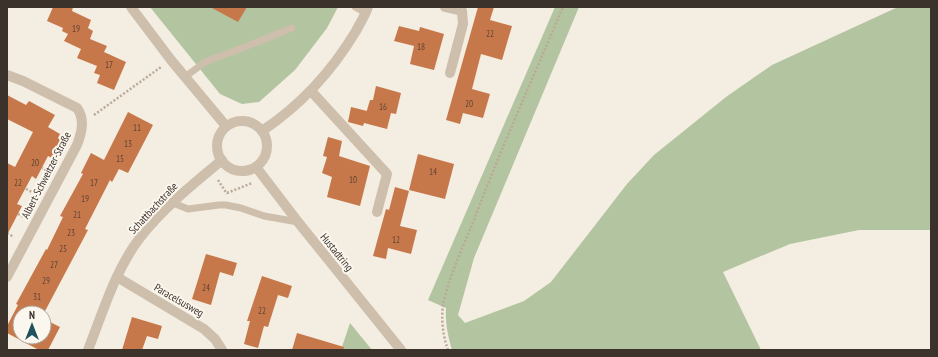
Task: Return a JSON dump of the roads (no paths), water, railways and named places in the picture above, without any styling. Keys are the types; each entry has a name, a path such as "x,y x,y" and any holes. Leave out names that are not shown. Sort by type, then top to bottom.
{"street":[{"path":"445,7 462,11 463,24 450,73"},
{"path":"133,8 171,60 226,126"},
{"path":"262,130 277,121 311,91 327,74 345,49 367,10"},
{"name":"Albert-Schweitzer-Straße","path":"7,75 23,81 77,108 82,115 82,124 81,134 77,145 7,277"},
{"path":"311,91 387,174 377,212"},
{"path":"242,121 254,123 262,130 268,147 264,158 256,167 250,170 238,171 222,160 218,150 218,140 226,126 231,123 242,121"},
{"name":"Schattbachstraße","path":"88,350 117,277 140,238 172,203 222,160"},
{"name":"Hustadtring","path":"256,167 298,222 401,350"},
{"name":"Paracelsusweg","path":"117,277 204,329 222,350"}],"lane":[{"path":"355,7 367,10"},
{"path":"185,77 205,62 292,28"},
{"path":"172,203 188,209 219,204 226,205 241,208 264,216 298,222"}]}
